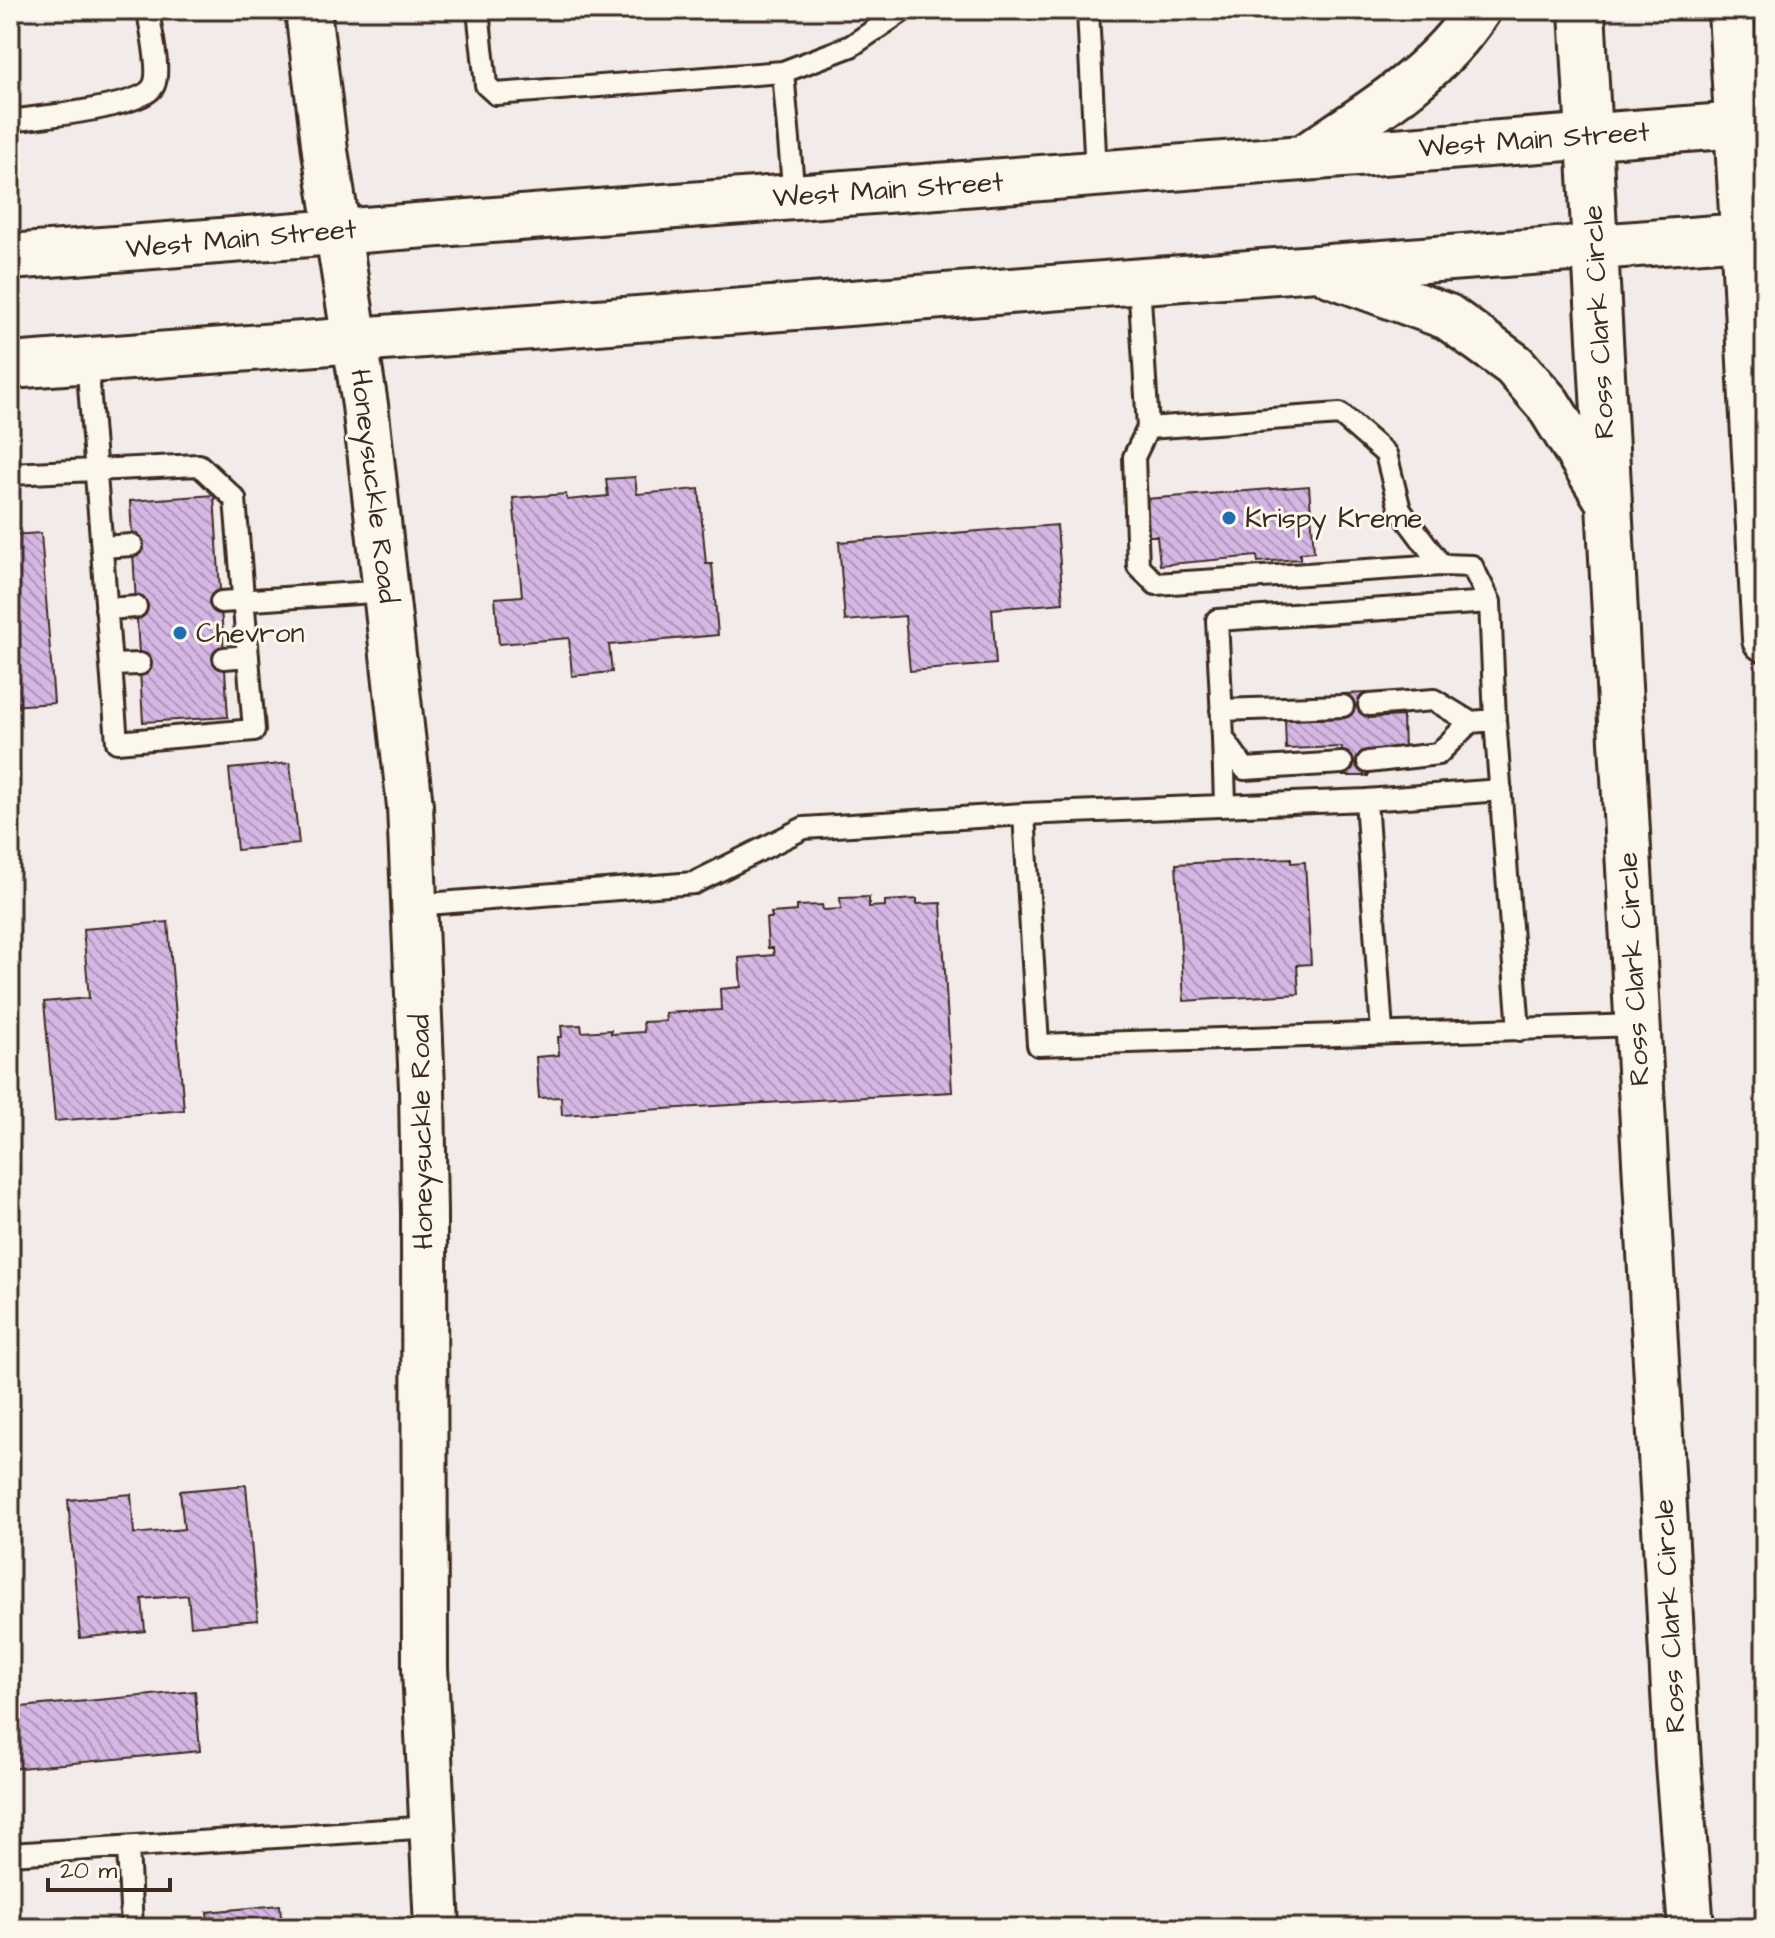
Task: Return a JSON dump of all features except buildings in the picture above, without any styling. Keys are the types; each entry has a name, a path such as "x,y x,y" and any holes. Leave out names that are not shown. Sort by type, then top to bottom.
{"main road":[{"name":"Honeysuckle Road","path":"308,10 388,591 410,806 424,1183 425,1668 437,1928"},
{"path":"1303,158 1415,81 1460,37 1478,10"},
{"name":"Ross Clark Circle","path":"1582,10 1678,1764 1691,1928"},
{"path":"1731,10 1751,124 1765,639"},
{"name":"West Main Street","path":"10,257 1751,124"},
{"path":"10,366 1754,235"},
{"path":"1316,269 1448,317 1514,365 1548,404 1608,500"}],"lane":[{"path":"10,121 109,106 144,96 154,87 157,75 148,10"},
{"path":"478,10 486,85 496,94 783,72 851,46 904,10"},
{"path":"1088,10 1096,174"},
{"path":"1242,10 1257,10"},
{"path":"783,72 794,197"},
{"path":"1139,282 1148,428 1134,457 1138,566 1156,584 1441,565 1472,566 1490,602 1495,720 1519,1030"},
{"path":"10,474 96,470 199,465 235,499 254,730 117,742 106,609 102,547 96,470 87,360"},
{"path":"1148,428 1340,414 1386,454 1400,510 1441,565"},
{"path":"217,539 238,538"},
{"path":"102,547 132,545"},
{"path":"221,602 388,591"},
{"path":"1225,804 1217,620 1490,602"},
{"path":"106,609 136,607"},
{"path":"224,658 248,656"},
{"path":"111,665 140,664"},
{"path":"1369,705 1434,700 1470,722 1495,720"},
{"path":"1221,710 1343,706"},
{"path":"1368,762 1438,754 1470,722"},
{"path":"1223,738 1245,769 1342,763"},
{"path":"415,905 694,883 804,828 1024,814 1366,800 1501,790"},
{"path":"1366,800 1382,1032"},
{"path":"1024,814 1038,1045 1637,1025"},
{"path":"10,1854 432,1827"},
{"path":"128,1847 132,1928"}],"place":[{"name":"Krispy Kreme","path":"1229,518"},
{"name":"Chevron","path":"180,633"}]}
